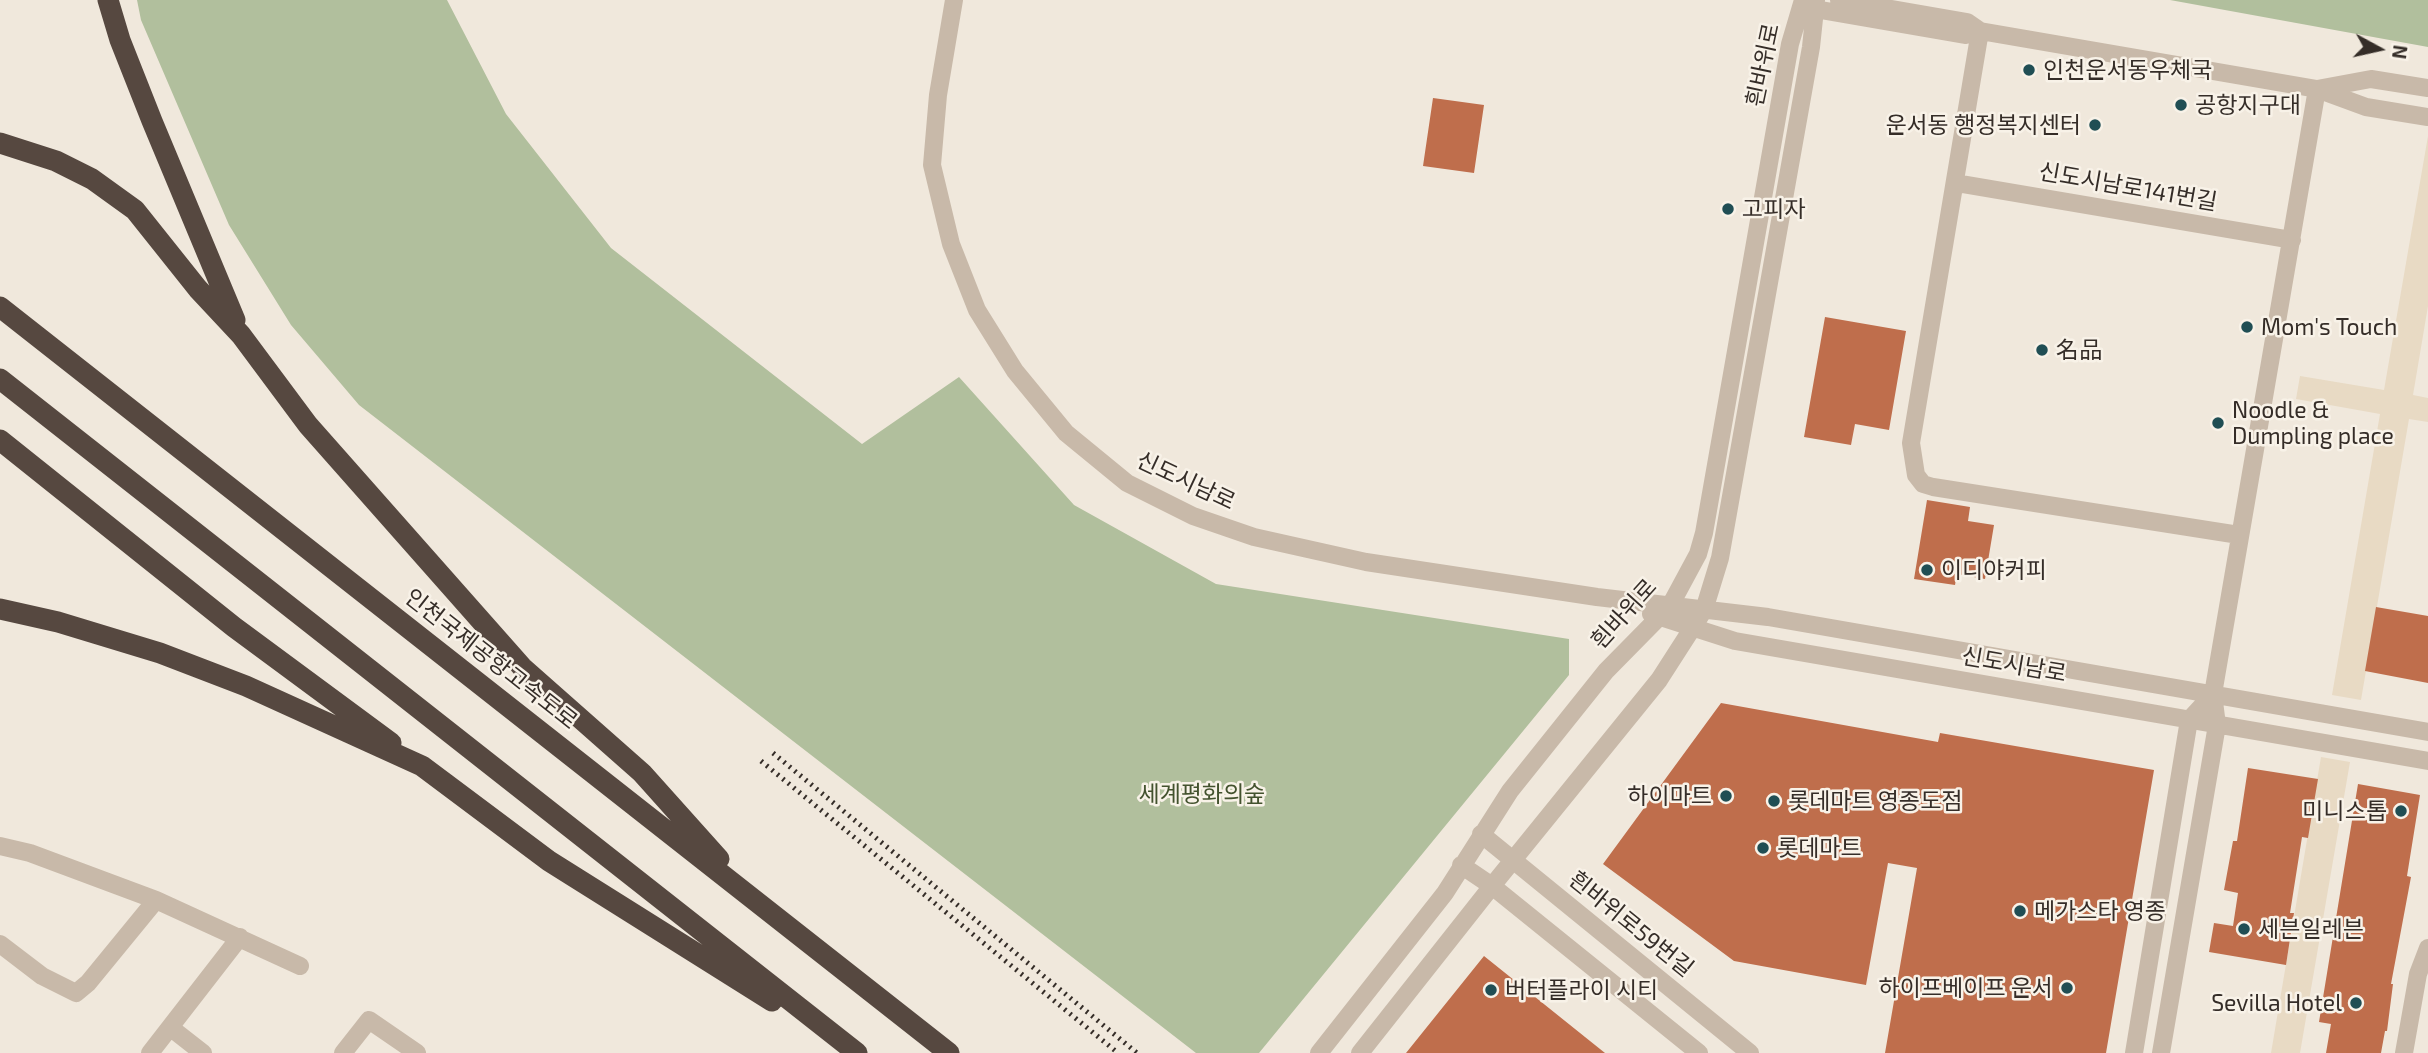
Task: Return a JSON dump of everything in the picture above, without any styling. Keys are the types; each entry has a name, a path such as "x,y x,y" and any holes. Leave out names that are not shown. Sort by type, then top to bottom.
{"highway":[{"path":"108,0 152,121 241,335"},
{"path":"0,143 56,161 92,179 135,210 198,289 241,335 308,425 522,667 642,773 758,902"},
{"name":"인천국제공항고속도로","path":"0,307 949,1053"},
{"path":"0,379 856,1053"},
{"path":"0,440 234,627 549,861 856,1053"},
{"path":"0,609 58,622 172,658 246,686 422,766"}],"street":[{"name":"신도시남로","path":"954,0 939,95 932,165 951,244 977,310 1015,371 1066,433 1127,483 1193,516 1254,537 1395,567 1597,597 1666,612 1704,610 1768,617 2428,732"},
{"path":"1839,0 1967,22 1980,31"},
{"path":"1809,4 1965,34 1980,31 2318,89 2366,107 2428,117"},
{"name":"흰바위로","path":"1360,1053 1512,860 1659,680 1704,610 1720,558 1811,47 1809,4"},
{"name":"흰바위로","path":"1319,1053 1445,892 1510,791 1606,671 1666,612 1698,554 1704,533 1790,44 1809,4"},
{"path":"1980,31 1912,443 1916,475 1923,484 1933,488 2239,535"},
{"path":"2318,89 2371,79 2428,88"},
{"path":"2161,1053 2217,725 2213,694 2318,89"},
{"name":"신도시남로141번길","path":"1956,183 2292,240"},
{"name":"신도시남로","path":"1666,612 1694,628 1735,641 2428,761"},
{"path":"2134,1053 2189,720 2213,694"},
{"name":"흰바위로59번길","path":"1481,834 1750,1053"},
{"path":"0,846 30,853 156,900 300,966"},
{"path":"1461,865 1492,886 1699,1053"},
{"path":"0,944 42,976 76,993 88,984 156,900"},
{"path":"150,1053 240,937"},
{"path":"2404,1053 2418,974 2428,948"},
{"path":"343,1053 369,1020 417,1053"},
{"path":"171,1028 203,1053"}],"green space":[{"name":"세계평화의숲","path":"137,0 447,0 506,114 611,248 862,444 959,377 1074,505 1216,584 1569,639 1569,675 1259,1053 1196,1053 359,405 291,325 229,225 141,20"},
{"path":"2170,0 2428,0 2428,47"}],"shaded area":[{"path":"2428,136 2428,306 2413,395 2428,398 2428,422 2409,419 2361,700 2332,695 2380,414 2296,399 2300,376 2384,390"},
{"path":"2321,757 2350,762 2300,1053 2271,1053"}],"building":[{"path":"1433,98 1484,105 1474,173 1423,166"},
{"path":"1825,317 1906,331 1889,430 1855,424 1851,445 1804,437"},
{"path":"1927,500 1970,507 1968,521 1994,525 1985,579 1957,574 1955,585 1914,579"},
{"path":"2376,607 2428,616 2428,683 2365,671"},
{"path":"1721,703 1938,742 1940,733 2154,770 2106,1053 1885,1053 1917,868 1888,863 1866,985 1734,961 1603,864"},
{"path":"2248,768 2318,779 2308,838 2302,837 2290,913 2294,913 2286,965 2209,952 2214,923 2233,926 2238,893 2224,890 2233,841 2237,841"},
{"path":"2358,784 2420,795 2407,876 2411,877 2391,984 2387,1031 2381,1053 2326,1053 2331,1024 2319,1022"},
{"name":"버터플라이 시티","path":"1484,956 1585,1037 1605,1053 1406,1053"}],"railway":[{"path":"773,753 1137,1053"},
{"path":"761,761 1118,1053"}],"place":[{"name":"인천운서동우체국","path":"2029,70"},
{"name":"공항지구대","path":"2181,105"},
{"name":"운서동 행정복지센터","path":"2095,125"},
{"name":"고피자","path":"1728,209"},
{"name":"Mom's Touch","path":"2247,327"},
{"name":"名品","path":"2042,350"},
{"name":"Noodle & Dumpling place","path":"2218,423"},
{"name":"이디야커피","path":"1927,570"},
{"name":"하이마트","path":"1726,796"},
{"name":"롯데마트 영종도점","path":"1774,801"},
{"name":"미니스톱","path":"2401,811"},
{"name":"롯데마트","path":"1763,848"},
{"name":"메가스타 영종","path":"2020,911"},
{"name":"세븐일레븐","path":"2244,929"},
{"name":"하이프베이프 운서","path":"2067,988"},
{"name":"버터플라이 시티","path":"1491,990"},
{"name":"Sevilla Hotel","path":"2356,1003"}]}
